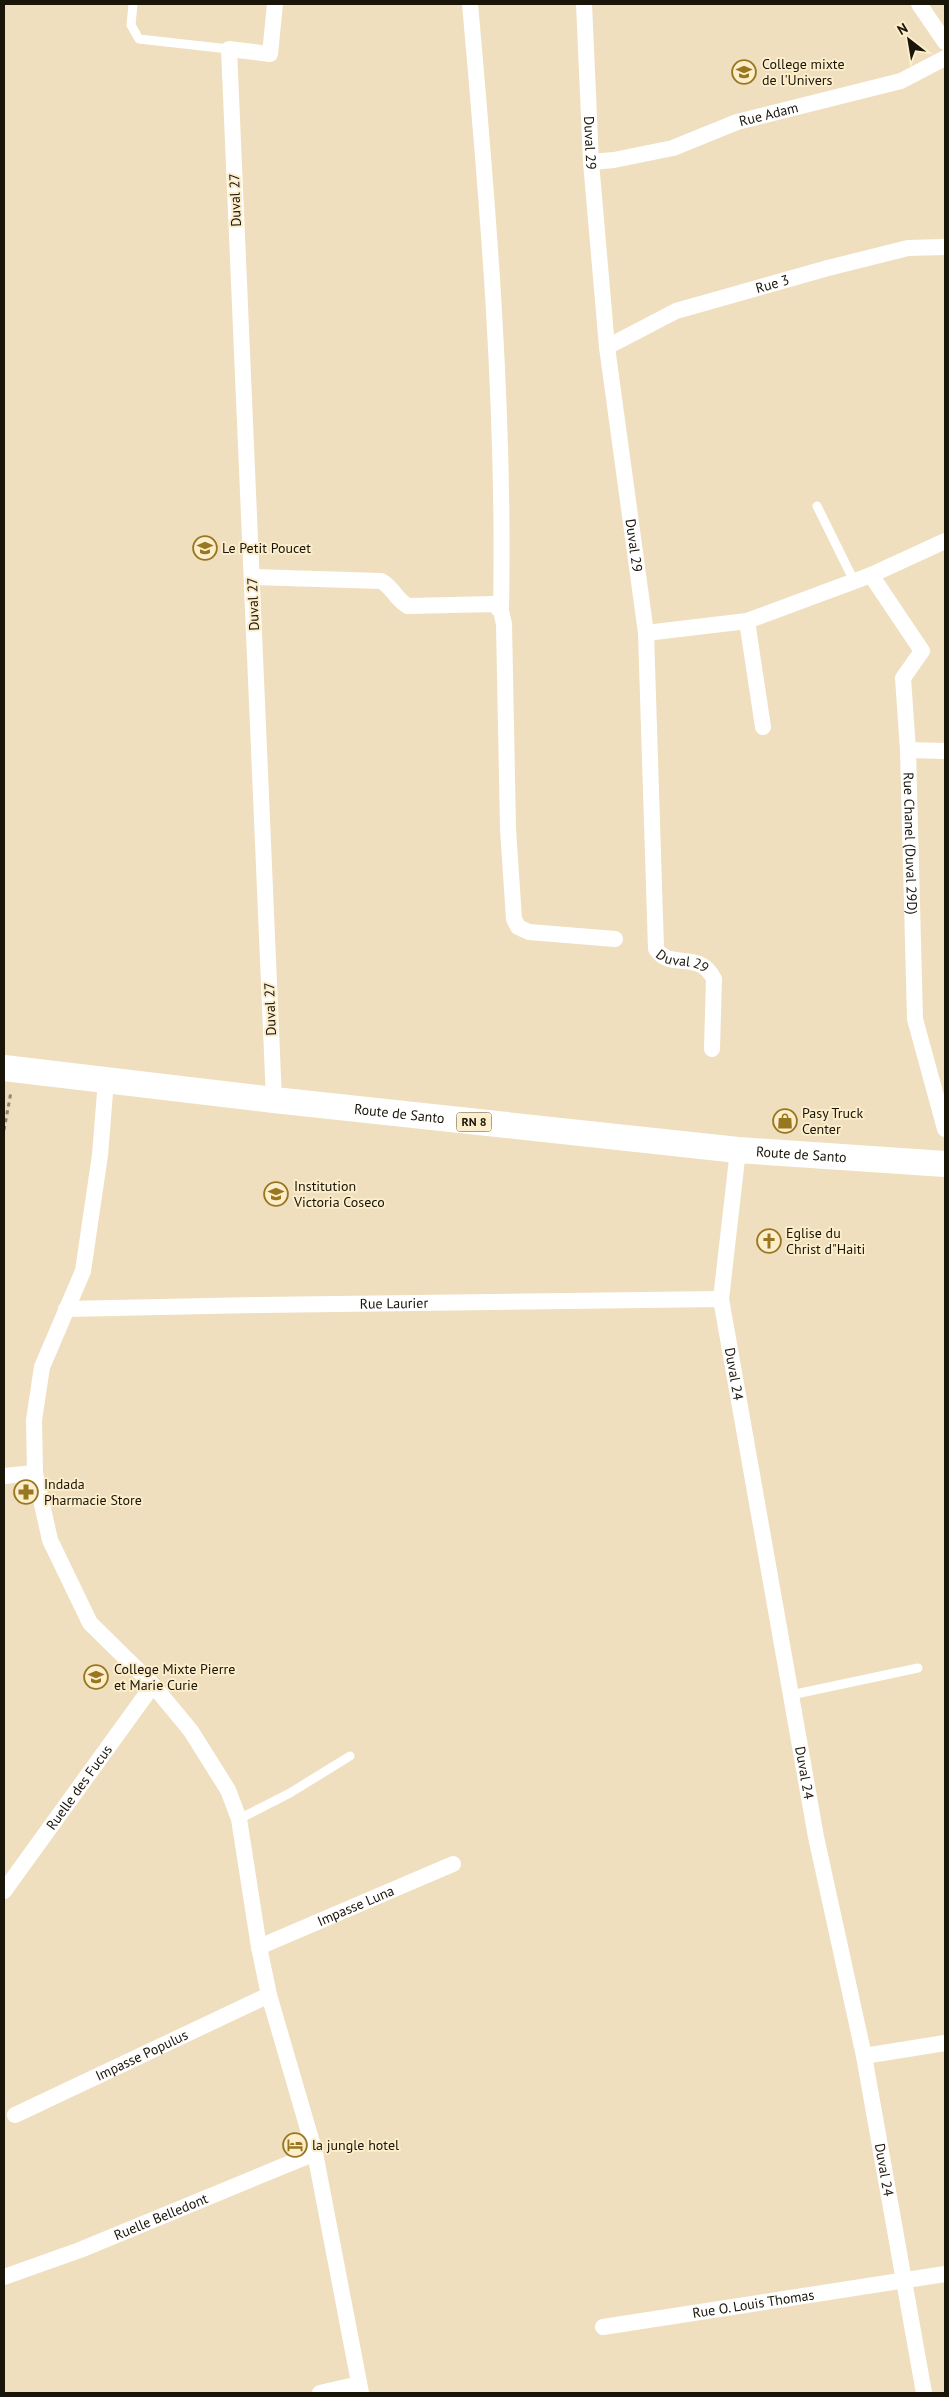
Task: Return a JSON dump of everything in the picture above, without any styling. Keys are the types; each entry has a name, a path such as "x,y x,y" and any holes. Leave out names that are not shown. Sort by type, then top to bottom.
{"main road":[{"name":"Route de Santo","path":"9,1069 274,1100 738,1150 945,1164"}],"street":[{"path":"229,49 270,54 275,4"},
{"path":"470,4 487,197 496,356 503,522 501,611 504,624 508,829 514,919 518,927 529,932 615,939"},
{"name":"Duval 29","path":"584,4 591,162 607,347 646,633 656,949 664,957 703,964 710,971 714,980 712,1049"},
{"path":"919,4 945,42"},
{"name":"Duval 27","path":"229,49 274,1100"},
{"name":"Rue Adam","path":"591,162 614,160 673,148 737,122 901,81 945,58"},
{"name":"Rue 3","path":"607,347 676,311 828,268 908,248 945,247"},
{"path":"646,633 747,620 871,575 945,541"},
{"name":"Rue Chanel (Duval 29D)","path":"871,575 922,651 903,678 908,750 915,1020 945,1129"},
{"path":"252,578 381,581 390,586 400,601 408,606 494,604 501,611"},
{"path":"747,620 763,727"},
{"path":"908,750 945,751"},
{"path":"106,1080 100,1155 83,1271 42,1367 34,1420 35,1473 50,1540 90,1623 153,1685 191,1731 228,1790 239,1819 259,1947 270,1995 315,2153 360,2388 320,2393"},
{"name":"Duval 24","path":"738,1150 721,1299 816,1837 864,2056 924,2393"},
{"name":"Rue Laurier","path":"66,1309 260,1304 721,1299"},
{"path":"4,1476 35,1473"},
{"name":"Ruelle des Fucus","path":"4,1891 153,1685"},
{"name":"Impasse Luna","path":"259,1947 453,1864"},
{"name":"Impasse Populus","path":"14,2115 270,1995"},
{"path":"864,2056 945,2043"},
{"name":"Ruelle Belledont","path":"4,2277 80,2250 315,2153"},
{"name":"Rue O. Louis Thomas","path":"603,2327 945,2274"}],"lane":[{"path":"133,4 131,25 139,39 229,49"},
{"path":"817,506 854,581"},
{"path":"791,1695 918,1668"},
{"path":"239,1819 290,1793 350,1756"}],"path":[{"path":"4,1130 9,1069"}],"place":[{"name":"College mixte de l'Univers","path":"744,72"},
{"name":"Le Petit Poucet","path":"205,548"},
{"name":"Pasy Truck Center","path":"785,1121"},
{"name":"Institution Victoria Coseco","path":"276,1194"},
{"name":"Eglise du Christ d\"Haiti","path":"769,1241"},
{"name":"Indada Pharmacie Store","path":"26,1492"},
{"name":"College Mixte Pierre et Marie Curie","path":"96,1677"},
{"name":"la jungle hotel","path":"295,2145"}]}
